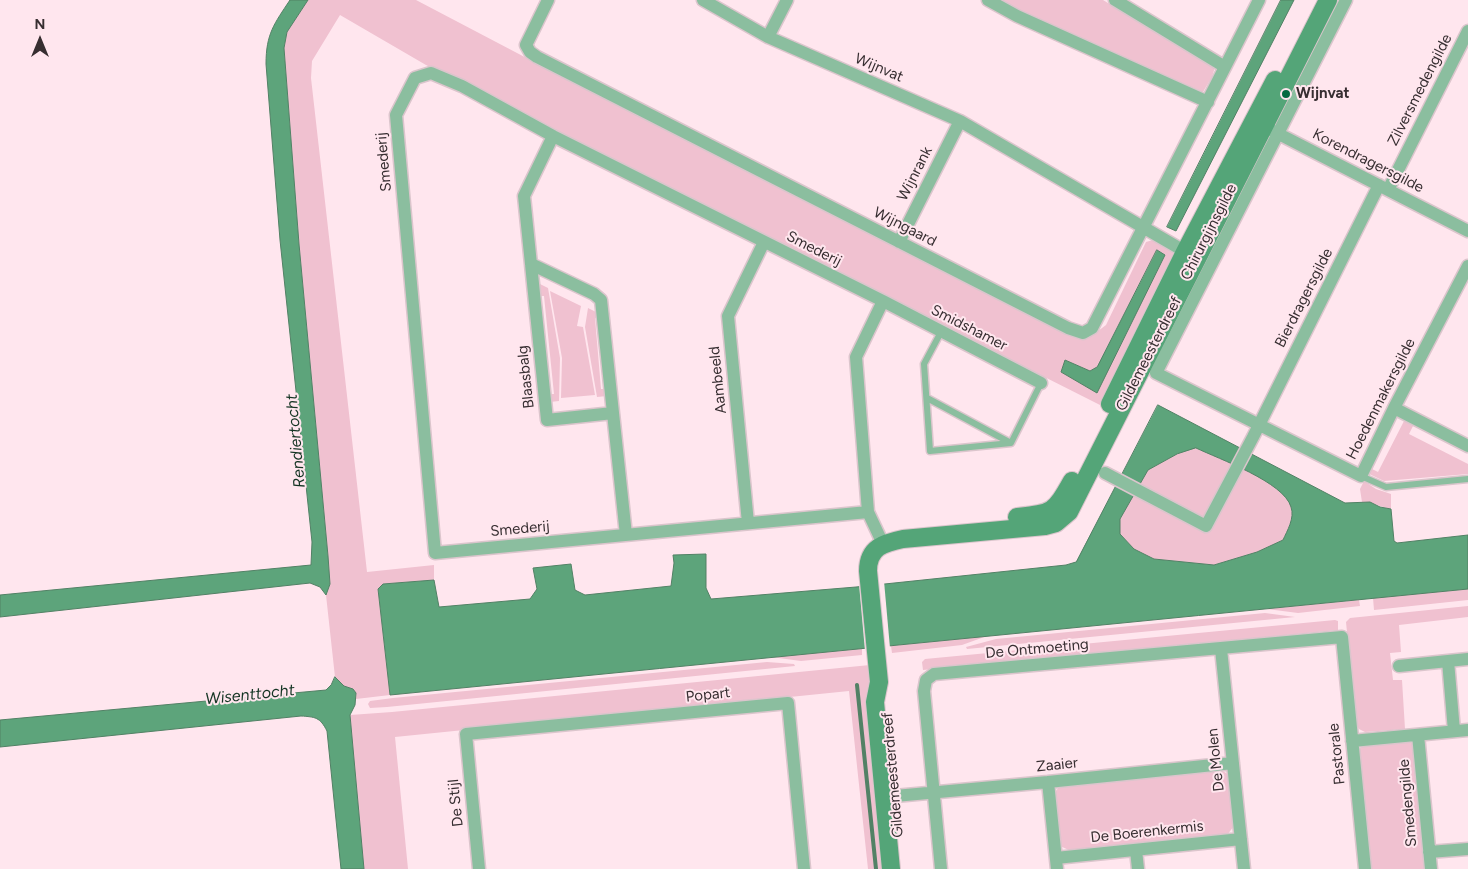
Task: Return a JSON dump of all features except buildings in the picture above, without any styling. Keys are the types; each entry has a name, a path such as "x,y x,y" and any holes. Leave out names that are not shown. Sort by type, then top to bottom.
{"street":[{"name":"Wijngaard","path":"548,0 526,45 530,52 1068,328 1083,333 1092,328 1259,0"},
{"name":"Wijnvat","path":"703,0 768,37 960,121 1192,255"},
{"path":"768,37 787,0"},
{"path":"988,0 1017,16 1208,102"},
{"path":"1115,0 1225,67"},
{"name":"Gildemeesterdreef","path":"1265,127 1316,0"},
{"name":"Gildemeesterdreef","path":"891,869 886,700 879,682 868,568 864,558 866,545 902,528 1040,514 1052,510 1061,500 1192,255 1265,127 1328,0"},
{"name":"Chirurgijnsgilde","path":"1156,373 1265,127 1346,0"},
{"name":"Zilversmedengilde","path":"1384,188 1468,31"},
{"name":"Smederij","path":"868,512 435,553 396,115 415,78 431,73 462,86 553,136 883,302"},
{"name":"Wijnrank","path":"899,242 960,121"},
{"name":"Korendragersgilde","path":"1265,127 1468,231"},
{"name":"Blaasbalg","path":"553,136 524,196 547,420 612,413"},
{"name":"Bierdragersgilde","path":"1109,475 1206,526 1258,424 1384,188"},
{"name":"Aambeeld","path":"748,523 728,316 764,242"},
{"path":"531,264 594,294 601,300 626,535"},
{"name":"Hoedenmakersgilde","path":"1156,373 1361,476 1468,266"},
{"path":"881,539 868,512 856,357 883,302"},
{"name":"Smidshamer","path":"883,302 1041,383"},
{"path":"1394,408 1468,446"},
{"name":"De Ontmoeting","path":"941,869 924,690 926,680 934,674 1342,637"},
{"name":"Pastorale","path":"1342,637 1365,869"},
{"name":"De Molen","path":"1221,649 1244,869"},
{"path":"1398,666 1468,659"},
{"path":"1448,661 1454,731"},
{"name":"Popart","path":"466,734 788,703 804,869"},
{"path":"1352,741 1468,730"},
{"name":"De Stijl","path":"466,734 479,869"},
{"name":"Smedengilde","path":"1418,735 1431,869"},
{"name":"Zaaier","path":"889,796 1233,763"},
{"path":"1048,782 1057,864"},
{"name":"Gildemeesterdreef","path":"889,796 902,869"},
{"name":"De Boerenkermis","path":"1057,864 1136,850 1241,839"},
{"path":"1429,852 1468,849"},
{"path":"1136,850 1138,869"}],"lane":[{"path":"941,332 924,364 930,451 1011,443"},
{"path":"1011,443 1041,383"},
{"path":"927,398 1011,443"},
{"path":"1361,476 1386,487 1468,479"}],"shaded area":[{"path":"290,0 308,0 287,32 284,48 299,244 328,556 330,584 326,595 320,587 310,583 0,617 0,595 311,565 312,542 280,240 266,64 269,37"},
{"path":"308,0 416,0 618,106 1076,338 1090,337 1106,325 1146,242 1153,240 1177,254 1104,407 426,65 340,15 312,61 311,78 367,572 434,565 434,580 383,584 378,589 390,695 356,699 356,693 344,686 335,677 326,595 330,584 299,244 284,48 287,32","holes":["1157,250 1165,255 1097,392 1061,372 1065,360 1090,371 1097,367"]},
{"path":"992,0 1103,0 1215,67 1212,77 1203,92"},
{"path":"1281,0 1294,0 1176,231 1167,227"},
{"path":"1157,250 1165,255 1097,393 1061,372 1065,360 1090,371 1097,367"},
{"path":"540,284 548,288 560,358 559,401 550,402 549,394 554,394 544,296 540,296"},
{"path":"550,291 581,306 577,326 583,327 595,395 561,398 562,358"},
{"path":"588,308 598,313 599,317 595,318 601,389 606,389 607,396 597,397 585,327"},
{"path":"1158,405 1345,503 1370,502 1380,507 1391,509 1394,541 1397,543 1468,535 1468,589 390,695 378,589 383,584 434,580 439,607 530,599 537,589 533,568 571,564 575,590 585,595 671,586 674,563 673,555 706,554 706,588 711,599 856,587 1066,565 1076,562","holes":["1196,448 1250,472 1264,480 1286,498 1291,507 1292,516 1283,540 1257,552 1214,565 1154,559 1134,549 1120,534 1120,519 1148,470 1177,454"]},
{"path":"1404,421 1413,426 1409,434 1468,464 1468,474 1384,481 1367,473 1370,468 1378,472"},
{"path":"1196,448 1250,472 1277,489 1286,498 1291,507 1292,516 1283,540 1257,552 1214,565 1154,559 1134,549 1120,534 1120,519 1148,470 1177,454"},
{"path":"1364,481 1376,489 1391,494 1391,509 1362,502 1360,489"},
{"path":"1468,589 1468,600 1374,610 1373,598"},
{"path":"1359,600 1360,606 1298,613 1267,609"},
{"path":"1468,606 1468,617 1399,625 1401,652 1390,653 1393,680 1402,680 1405,729 1365,732 1359,729 1356,724 1346,622 1350,618"},
{"path":"1265,613 1295,617 967,649 966,647 996,639"},
{"path":"1338,621 1338,630 923,670 922,662 925,659"},
{"path":"987,636 962,645 892,653 891,646"},
{"path":"862,648 862,655 801,661 771,657"},
{"path":"767,662 794,664 795,666 387,707 370,708 368,704 370,701 393,698"},
{"path":"870,665 887,869 868,869 849,691 395,737 408,869 364,869 350,715"},
{"path":"335,677 344,686 353,689 356,693 355,705 350,715 364,869 341,869 327,731 322,723 314,717 301,716 0,747 0,720 326,690"},
{"path":"1413,741 1425,869 1369,869 1357,751 1363,746"},
{"path":"1220,769 1229,775 1234,826 1227,835 1071,851 1060,846 1054,794 1060,785"}],"pier":[{"path":"884,581 890,648 865,651 859,584"}],"waterway":[{"path":"857,685 876,869"}],"place":[{"name":"Wijnvat","path":"1286,94"}],"water label":[{"name":"Rendiertocht","path":"296,441"},
{"name":"Wisenttocht","path":"250,695"}]}
